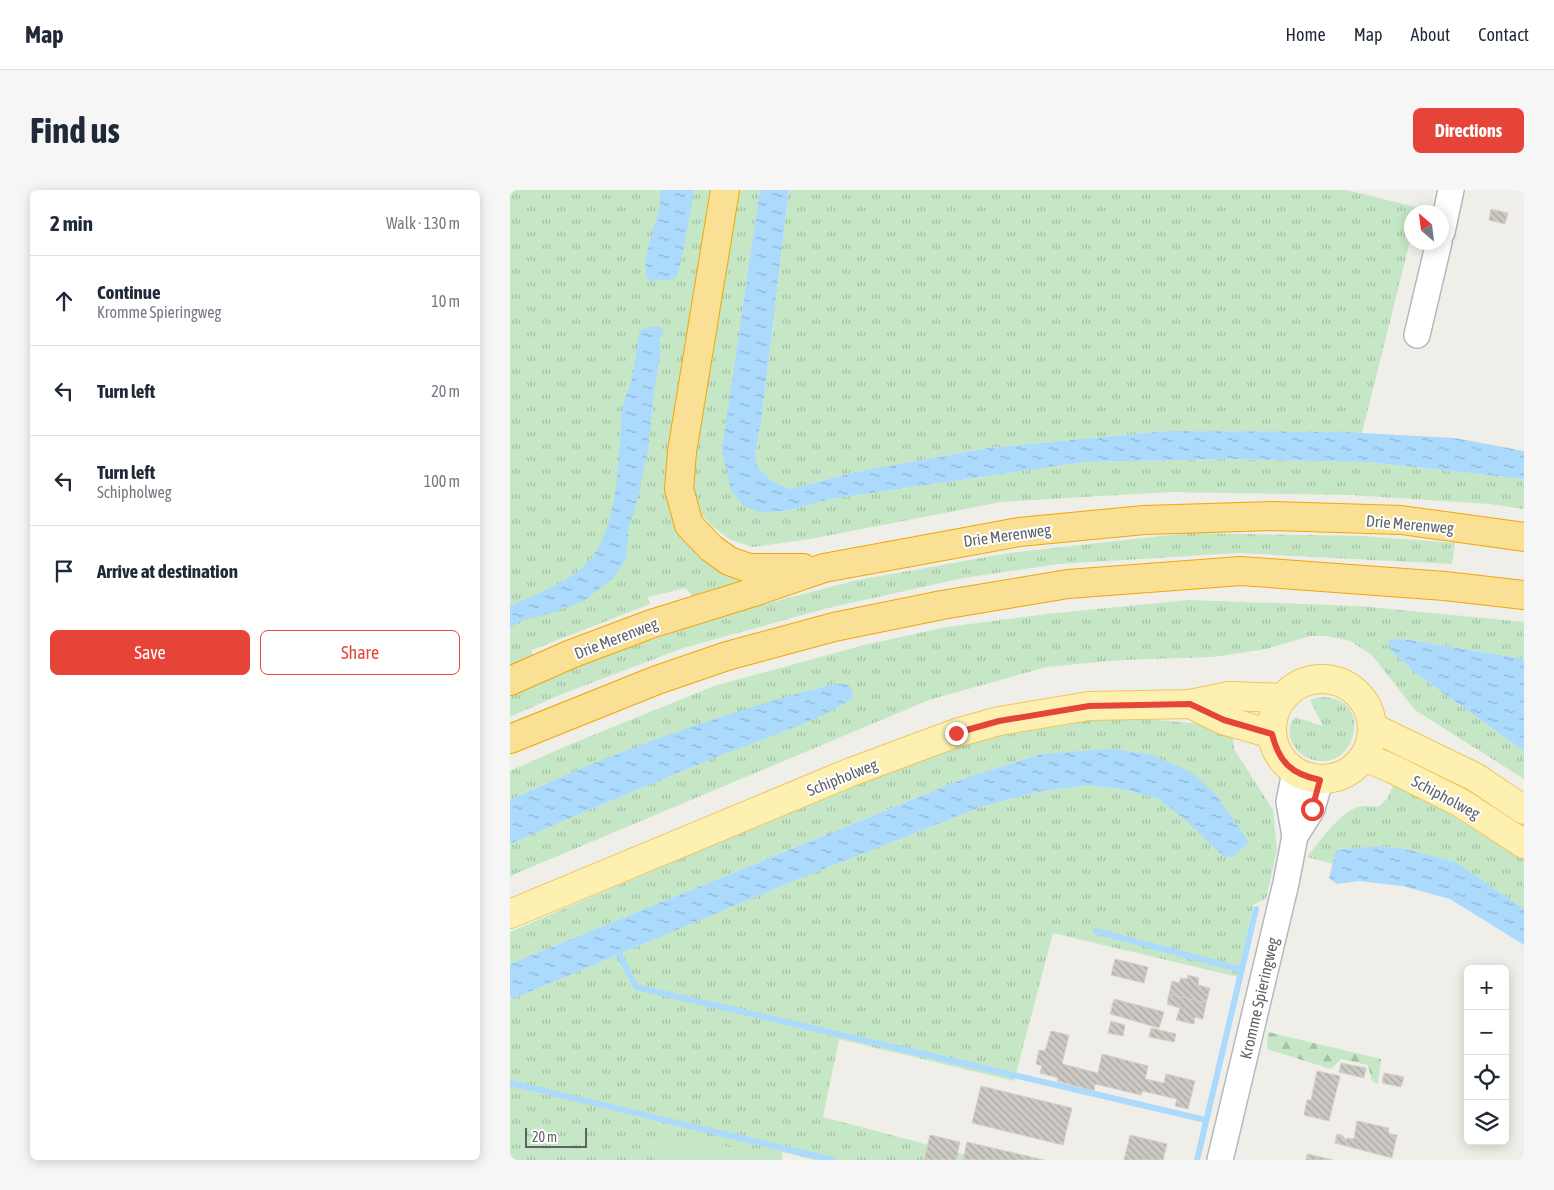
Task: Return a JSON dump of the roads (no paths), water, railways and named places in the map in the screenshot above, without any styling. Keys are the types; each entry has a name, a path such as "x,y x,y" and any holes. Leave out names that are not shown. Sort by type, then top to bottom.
{"highway":[{"path":"725,190 682,452 679,489 689,525 711,548 729,561 749,568 824,568"},
{"name":"Drie Merenweg","path":"510,681 571,654 651,624 824,568 1019,532 1144,520 1274,516 1401,520 1524,537"},
{"path":"510,739 657,680 728,656 834,627 942,605 1068,584 1241,571 1445,586 1524,595"}],"main road":[{"path":"1329,679 1345,684 1360,695 1369,710 1372,727 1371,743 1364,757 1356,767 1345,774 1333,778 1307,776 1284,762 1276,749 1272,734 1273,715 1282,698 1295,686 1311,680 1329,679"},
{"name":"Schipholweg","path":"510,914 851,772 956,733 999,721 1089,706 1190,704 1229,696 1282,698"},
{"name":"Schipholweg","path":"1190,704 1224,720 1272,734"},
{"name":"Schipholweg","path":"1372,727 1475,777 1524,810"},
{"name":"Schipholweg","path":"1364,757 1461,803 1524,844"}],"street":[{"path":"1448,205 1451,190"},
{"path":"1417,335 1437,250"},
{"name":"Kromme Spieringweg","path":"1220,1160 1286,883 1295,836 1289,802 1307,776"}],"water":[{"path":"661,190 694,190 682,258 676,278 649,281 646,275 646,258 659,211"},
{"path":"760,190 789,190 761,422 755,456 758,468 772,481 790,489 855,472 988,448 1167,431 1343,432 1455,438 1524,451 1524,479 1368,462 1228,459 1085,462 830,499 791,510 762,513 744,506 731,490 722,450"},
{"path":"654,326 664,330 659,340 661,353 655,384 648,450 637,502 629,527 626,559 614,577 584,601 554,612 520,621 510,628 510,606 547,590 573,575 594,555 603,537 615,495 623,407 633,375 639,333 641,330"},
{"path":"1404,639 1524,659 1524,751 1418,675 1391,651 1388,640"},
{"path":"834,684 848,684 852,690 853,698 807,722 697,765 510,844 510,800 549,782 669,734 752,707"},
{"path":"1109,749 1149,754 1191,772 1217,796 1249,842 1233,857 1223,856 1190,824 1159,799 1123,789 1088,785 1037,792 981,807 791,882 515,998 510,996 510,964 965,778 1042,754"},
{"path":"1377,846 1405,849 1456,862 1524,909 1524,945 1450,899 1402,886 1359,881 1337,884 1329,878 1336,850"}],"waterway":[{"path":"1197,1160 1256,909"},
{"path":"1096,931 1242,970"},
{"path":"619,954 636,987 1206,1120"},
{"path":"510,1083 833,1160"}]}
